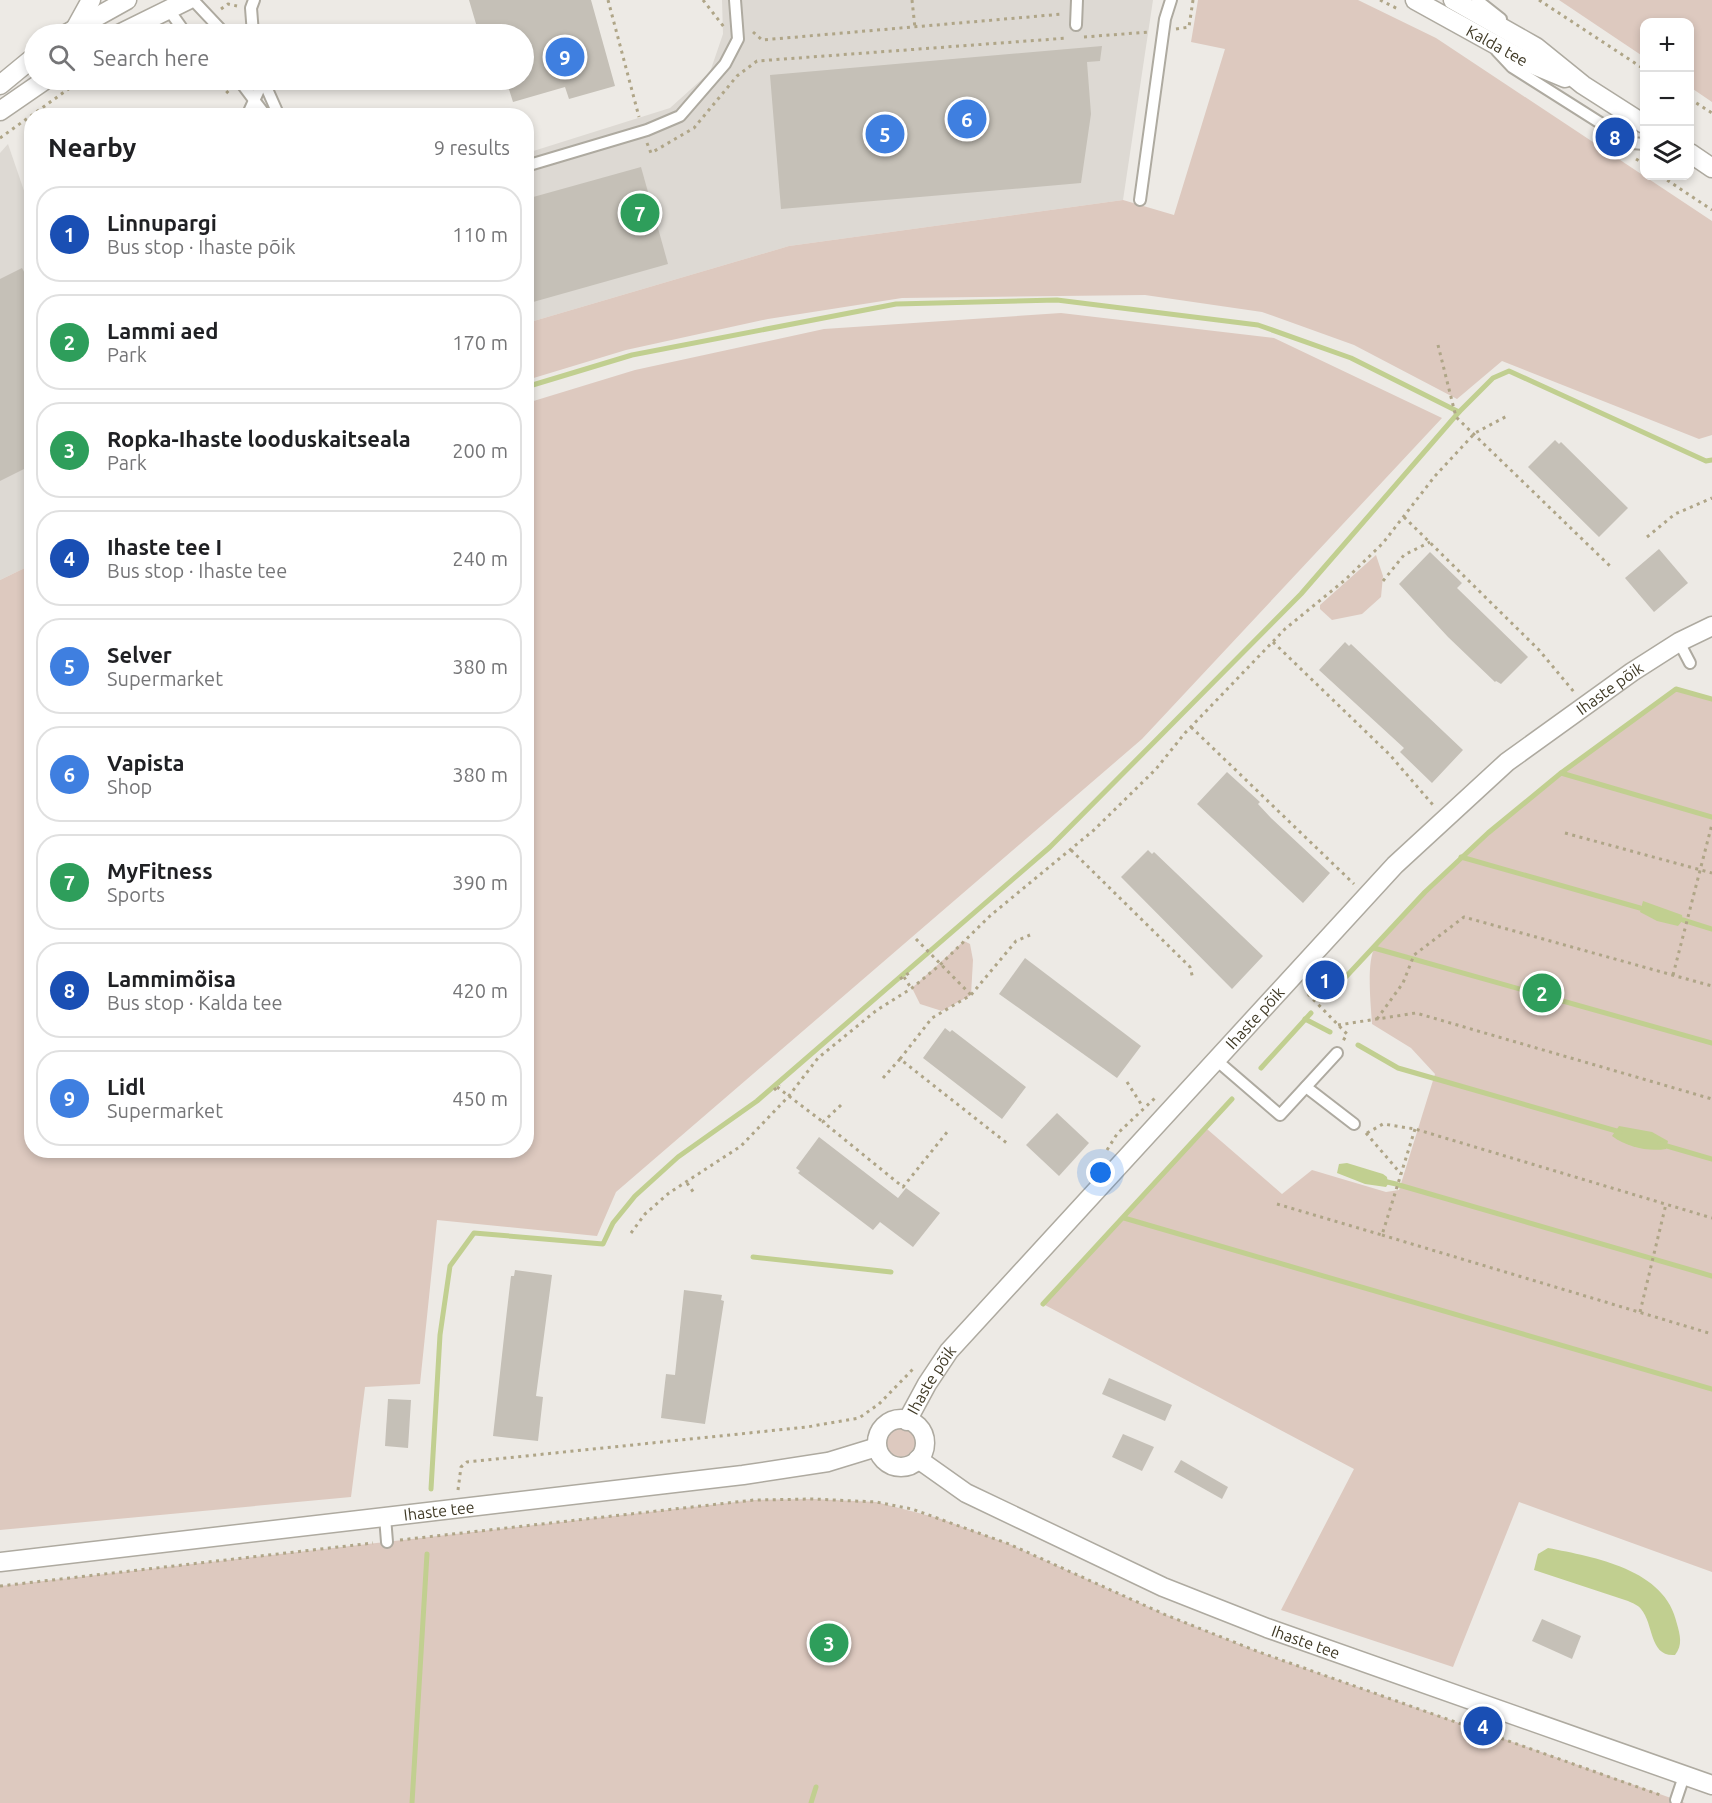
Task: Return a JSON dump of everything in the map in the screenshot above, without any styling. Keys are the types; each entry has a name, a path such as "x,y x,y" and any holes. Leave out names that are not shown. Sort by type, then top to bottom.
{"street":[{"path":"76,24 91,0"},
{"path":"84,24 127,0"},
{"path":"134,24 167,3 188,0"},
{"name":"Kalda tee","path":"1415,0 1475,8"},
{"name":"Kalda tee","path":"1453,0 1475,8 1536,47 1583,85 1640,121"},
{"name":"Kalda tee","path":"1475,8 1489,42 1529,63 1583,85"},
{"path":"0,85 24,65"},
{"path":"0,111 30,90"},
{"path":"1694,156 1712,168"},
{"name":"Ihaste põik","path":"908,1420 927,1384 949,1351 1395,865 1507,762 1632,672 1679,642 1712,626"},
{"path":"899,1419 908,1420 920,1430 925,1445 913,1464 898,1467 884,1461 877,1447 880,1432 885,1426 899,1419"},
{"name":"Ihaste tee","path":"0,1562 743,1475 828,1462 877,1447"},
{"name":"Ihaste tee","path":"918,1459 966,1493 1163,1587 1277,1632 1712,1785"}],"lane":[{"path":"193,0 216,24"},
{"path":"252,24 251,8 254,0"},
{"path":"534,164 643,131 680,116 725,64 738,39 735,0"},
{"path":"1076,25 1077,0"},
{"path":"1166,0 1167,13"},
{"path":"1140,200 1164,31 1171,0"},
{"path":"167,3 180,24"},
{"path":"1489,42 1512,67 1632,142 1640,143"},
{"path":"248,90 261,108"},
{"path":"252,108 260,90"},
{"path":"267,90 275,108"},
{"path":"1679,642 1690,663"},
{"path":"1215,1059 1280,1115 1337,1053"},
{"path":"1306,1087 1354,1124"},
{"path":"385,1517 387,1542"},
{"path":"1676,1800 1684,1776"}],"path":[{"path":"608,0 651,153 694,128 737,76 756,61 1071,38"},
{"path":"703,0 721,25 738,33 753,32 762,40 1077,12"},
{"path":"912,0 915,27"},
{"path":"1082,37 1189,27 1193,0"},
{"path":"1539,0 1640,66"},
{"path":"42,108 67,90"},
{"path":"225,90 231,96"},
{"path":"1694,102 1712,113"},
{"path":"0,138 24,121"},
{"path":"1667,180 1712,210"},
{"path":"1438,345 1456,417 1612,568"},
{"path":"631,1233 653,1207 741,1146 788,1097 818,1058 877,1010 912,988 941,964 999,908 1071,850 1125,800 1273,642 1345,580 1383,543 1435,476 1475,433 1507,416"},
{"path":"1647,537 1675,514 1712,498"},
{"path":"1404,517 1539,650 1577,696"},
{"path":"1383,582 1404,555 1430,542"},
{"path":"1273,642 1410,777 1436,807 1430,812"},
{"path":"1191,727 1356,888"},
{"path":"1674,975 1712,824"},
{"path":"1565,833 1712,873"},
{"path":"1071,850 1190,967 1193,980"},
{"path":"1377,1019 1403,983 1414,955 1464,916 1712,986"},
{"path":"883,1078 932,1018 971,995 1016,941 1030,935"},
{"path":"916,939 971,995"},
{"path":"909,973 902,978 912,988"},
{"path":"1308,994 1347,1034 1337,1053"},
{"path":"1338,1025 1416,1013 1712,1099"},
{"path":"900,1059 1008,1144"},
{"path":"1127,1082 1143,1107"},
{"path":"777,1087 903,1187 948,1131"},
{"path":"1105,1154 1117,1134 1156,1096"},
{"path":"823,1122 841,1105"},
{"path":"1354,1124 1366,1133 1401,1174"},
{"path":"1366,1133 1383,1124 1415,1130 1712,1218"},
{"path":"1382,1235 1415,1130"},
{"path":"687,1183 694,1193"},
{"path":"1277,1204 1712,1334"},
{"path":"1640,1312 1666,1204"},
{"path":"461,1533 458,1480 461,1467 467,1462 608,1449 859,1418 879,1404 919,1363"},
{"path":"0,1586 754,1500 813,1499 865,1502 912,1509 1009,1544 1166,1615 1259,1652 1676,1800"}],"shaded area":[{"path":"722,0 1153,0 1123,200 789,246 534,321 534,151 670,108 710,72 723,34"},
{"path":"1198,0 1358,0 1436,38 1640,173 1640,180 1650,180 1712,221 1712,435 1699,439 1502,361 1457,399 1354,345 1262,312 1145,295 902,298 768,319 626,350 534,378 534,321 789,246 1123,200 1174,215 1225,49 1191,42"},
{"path":"1559,0 1712,0 1712,102 1694,90 1694,18 1640,18 1640,54"},
{"path":"8,144 24,191 24,568 0,580 0,153"},
{"path":"1061,313 1274,338 1442,418 1142,739 616,1192 597,1236 437,1220 420,1384 365,1387 351,1497 0,1530 0,580 24,568 24,1158 534,1158 534,401 635,370 824,329"},
{"path":"1376,555 1383,576 1381,597 1362,614 1332,620 1320,609 1320,605"},
{"path":"1676,689 1712,699 1712,1572 1519,1502 1453,1667 1281,1610 1354,1469 1043,1304 1207,1129 1282,1194 1312,1170 1386,1192 1399,1190 1435,1074 1411,1048 1372,1024 1370,973 1375,947 1388,930 1444,873 1507,816 1573,764"},
{"path":"1643,901 1682,915 1683,920 1678,926 1657,921 1640,912"},
{"path":"964,941 970,944 973,960 971,995 942,1011 920,1004 912,988"},
{"path":"1619,1126 1652,1132 1668,1141 1666,1149 1645,1149 1624,1143 1612,1136"},
{"path":"1347,1163 1383,1174 1387,1177 1388,1184 1386,1187 1365,1184 1337,1173 1339,1164"},
{"path":"900,1424 913,1429 918,1442 913,1455 900,1460 887,1455 882,1442 887,1429"},
{"path":"813,1499 876,1502 938,1518 1009,1544 1166,1615 1259,1652 1685,1803 0,1803 0,1586 754,1500"},
{"path":"1548,1548 1586,1556 1626,1569 1659,1590 1670,1605 1680,1636 1680,1644 1675,1655 1661,1651 1656,1645 1645,1615 1637,1605 1534,1570 1538,1554"}],"building":[{"path":"469,0 591,0 615,86 569,99 565,87 513,102 509,90 534,90 534,24 476,24"},
{"path":"1102,46 1100,61 1087,62 1091,114 1081,183 781,209 770,75"},
{"path":"641,167 668,264 534,302 534,197"},
{"path":"22,268 24,272 24,469 0,481 0,279"},
{"path":"1555,440 1559,444 1561,442 1628,508 1599,537 1528,467"},
{"path":"1659,549 1688,583 1654,612 1625,578"},
{"path":"1430,552 1462,583 1457,588 1528,657 1501,684 1495,682 1448,637 1399,584"},
{"path":"1345,642 1349,646 1351,644 1463,750 1432,783 1400,752 1404,748 1319,670"},
{"path":"1227,772 1260,802 1258,804 1271,818 1330,873 1303,903 1197,804"},
{"path":"1148,850 1152,854 1154,852 1263,956 1232,989 1121,877"},
{"path":"1025,958 1141,1046 1117,1078 999,994"},
{"path":"945,1028 950,1032 952,1030 1026,1087 1002,1119 923,1058"},
{"path":"1057,1113 1089,1143 1059,1176 1026,1145"},
{"path":"819,1137 898,1198 906,1188 940,1213 913,1247 880,1222 873,1230 798,1173 800,1171 796,1168"},
{"path":"515,1270 552,1275 536,1396 543,1397 538,1441 493,1436 511,1276 514,1276"},
{"path":"684,1290 722,1295 721,1300 724,1301 705,1424 661,1418 666,1374 675,1375"},
{"path":"1109,1378 1172,1405 1165,1421 1102,1394"},
{"path":"388,1399 411,1400 408,1448 385,1446"},
{"path":"1123,1434 1154,1447 1142,1471 1112,1457"},
{"path":"1181,1460 1228,1487 1222,1499 1174,1472"},
{"path":"1542,1619 1581,1636 1572,1659 1532,1641"}],"waterway":[{"path":"534,385 632,355 896,304 1057,300 1258,325 1351,358 1459,412 1493,378 1509,371 1706,461 1712,460"},
{"path":"431,1489 440,1335 450,1266 474,1233 603,1244 613,1223 635,1196 678,1157 757,1101 1050,847 1301,594 1459,412"},
{"path":"1342,981 1425,892 1488,833 1561,773 1676,689 1712,699"},
{"path":"1561,773 1712,817"},
{"path":"1461,857 1640,908"},
{"path":"1683,920 1712,929"},
{"path":"1374,948 1712,1043"},
{"path":"1261,1068 1311,1013"},
{"path":"1305,1019 1330,1032"},
{"path":"1358,1045 1398,1068 1620,1132"},
{"path":"1043,1304 1232,1099"},
{"path":"1660,1144 1712,1159"},
{"path":"1383,1181 1396,1184"},
{"path":"1399,1185 1712,1276"},
{"path":"1124,1218 1712,1389"},
{"path":"753,1257 891,1272"},
{"path":"412,1803 427,1554"},
{"path":"811,1803 816,1787"}],"place":[{"name":"Lidl","path":"565,57"},
{"name":"Vapista","path":"967,119"},
{"name":"Selver","path":"885,134"},
{"name":"Lammimõisa","path":"1615,137"},
{"name":"MyFitness","path":"640,213"},
{"name":"Linnupargi","path":"1325,980"},
{"name":"Lammi aed","path":"1542,993"},
{"name":"Ropka-Ihaste looduskaitseala","path":"829,1643"},
{"name":"Ihaste tee I","path":"1483,1726"}]}
